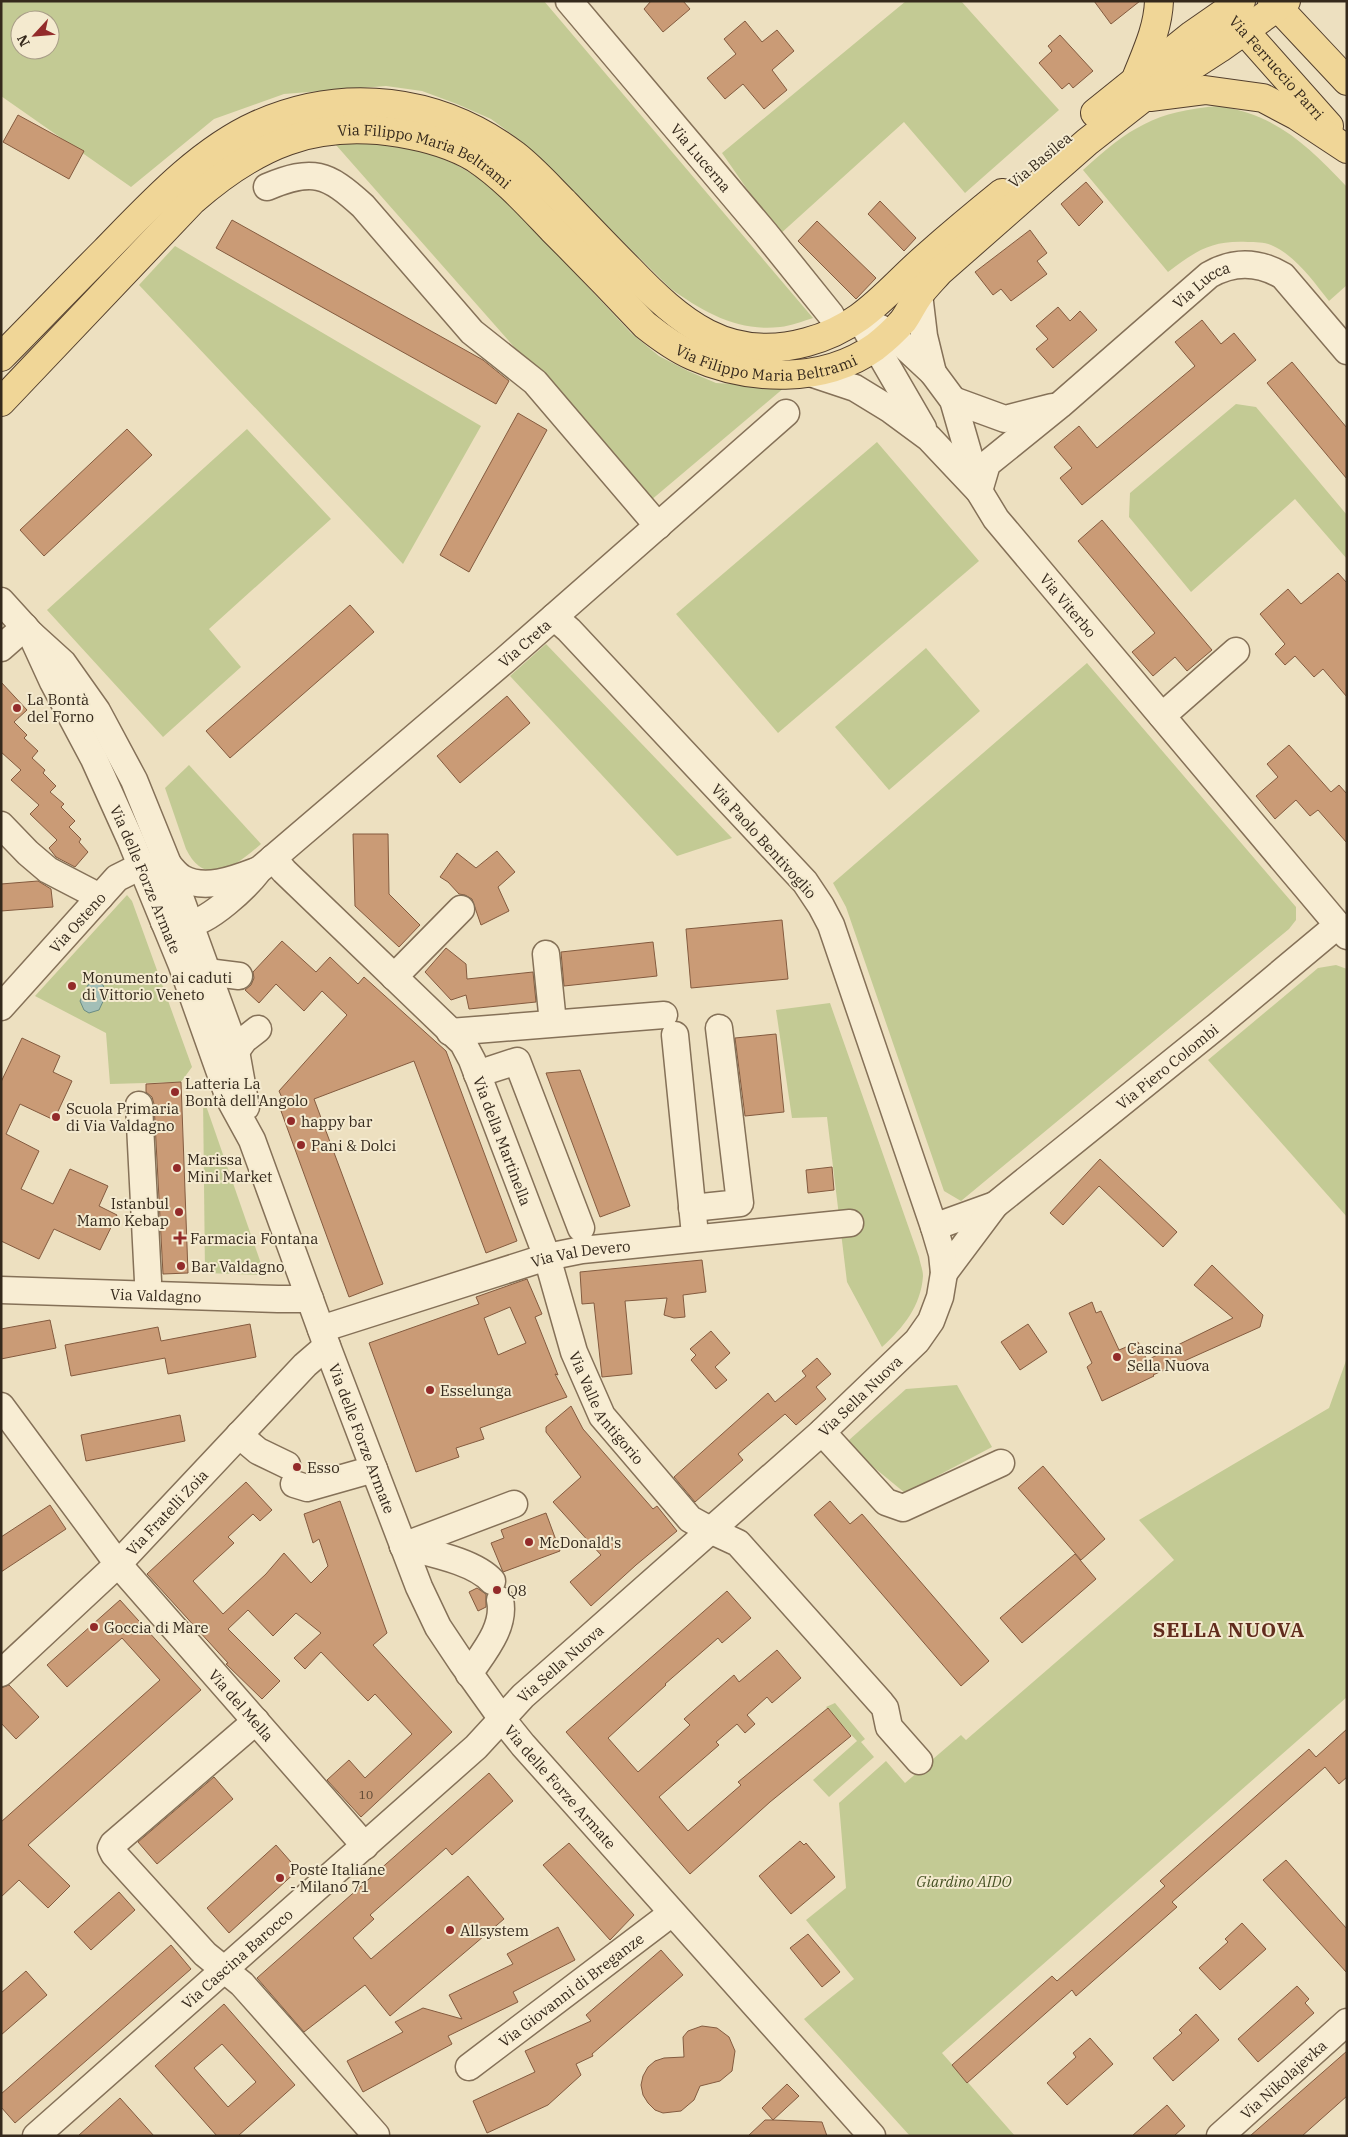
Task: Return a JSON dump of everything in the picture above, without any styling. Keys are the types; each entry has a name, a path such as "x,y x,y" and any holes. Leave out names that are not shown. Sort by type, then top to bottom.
{"main road":[{"path":"1159,1 1159,16 1139,88 1205,90 1263,98 1297,116 1347,148"},
{"path":"1278,3 1347,81"},
{"name":"Via Basilea","path":"860,318 882,300 924,259 1233,11 1278,3"},
{"name":"Via Ferruccio Parri","path":"1233,11 1347,148"},
{"name":"Via Basilea","path":"883,340 902,322 919,294 939,272 1087,142 1139,88"},
{"name":"Via Filippo Maria Beltrami","path":"1,357 152,202 213,151 256,126 298,111 335,103 370,102 396,104 424,110 486,137 515,155 538,175 662,304 689,324 720,340 749,347 776,347 806,343 834,332 860,318"},
{"name":"Via Filippo Maria Beltrami","path":"1,402 185,208 212,184 233,167 276,144 316,132 338,129 382,130 410,135 436,142 474,157 508,183 645,325 666,341 692,356 718,366 747,372 780,375 810,373 844,364 883,340"}],"street":[{"name":"Via Lucerna","path":"569,1 758,225 831,315"},
{"path":"267,187 291,177 312,175 330,180 349,193 363,206 472,332 535,382 658,526"},
{"name":"Via Lucca","path":"979,491 987,464 1060,405 1209,275 1228,266 1255,265 1273,270 1283,276 1346,349"},
{"name":"Via Viterbo","path":"919,294 924,336 933,374"},
{"path":"860,318 883,340"},
{"name":"Via Viterbo","path":"883,340 933,374 953,400 979,491"},
{"name":"Via Viterbo","path":"883,340 930,438"},
{"name":"Via Viterbo","path":"810,373 855,388 891,410 930,438 979,491 996,519 1342,930"},
{"name":"Via Lucca","path":"953,400 1005,419 1060,405"},
{"name":"Via Creta","path":"176,923 206,917 248,884 266,864 554,617 786,413"},
{"name":"Via delle Forze Armate","path":"1,601 63,663 97,711 134,780 168,864 176,923"},
{"name":"Via Paolo Bentivoglio","path":"554,617 569,630 805,882 821,906 831,925 934,1227"},
{"path":"1,648 28,630"},
{"name":"Via delle Forze Armate","path":"28,630 94,759 141,866 176,923 224,1050 229,1098 252,1140 403,1546 435,1621 469,1674 502,1719 672,1913 872,2136"},
{"path":"1162,716 1236,651"},
{"path":"1,825 28,853 48,870 100,897"},
{"name":"Via Creta","path":"168,864 182,878 197,883 235,879 266,864"},
{"name":"Via Osteno","path":"1,1007 25,983 117,878 141,866 168,864"},
{"name":"Via della Martinella","path":"266,864 284,871 463,1043 477,1074 547,1257"},
{"path":"394,977 461,909"},
{"name":"Via Piero Colombi","path":"944,1273 995,1205 1217,1026 1342,930"},
{"path":"546,954 553,1023"},
{"path":"198,980 239,976"},
{"path":"450,1032 553,1023 670,1025 696,1239"},
{"path":"692,1208 740,1203 719,1028"},
{"path":"224,1050 244,1040 258,1029"},
{"name":"Via Val Devero","path":"477,1074 518,1061 581,1228"},
{"path":"139,1104 148,1281"},
{"path":"530,1213 571,1202"},
{"name":"Via Piero Colombi","path":"934,1227 995,1205"},
{"name":"Via Val Devero","path":"324,1337 547,1257 582,1250 850,1223"},
{"name":"Via Sella Nuova","path":"502,1719 523,1696 822,1432 917,1342 931,1321 940,1297 944,1273 942,1254 934,1227"},
{"name":"Via Valle Antigorio","path":"547,1257 574,1352 602,1416 690,1519 710,1530"},
{"name":"Via Valdagno","path":"1,1290 310,1299"},
{"name":"Via Fratelli Zoia","path":"1,1673 118,1564 305,1365 324,1337"},
{"name":"Via del Mella","path":"1,1406 118,1564 366,1846"},
{"path":"822,1432 886,1502 903,1508 1001,1463"},
{"path":"239,1435 307,1488 374,1469"},
{"path":"403,1546 514,1504"},
{"path":"710,1530 738,1543 881,1703 885,1708 889,1727 919,1761"},
{"path":"403,1546 474,1568 486,1574 496,1591 502,1615 498,1627 469,1674"},
{"name":"Via Cascina Barocco","path":"36,2136 222,1970 366,1846 476,1747 502,1719"},
{"path":"256,1721 113,1844 111,1848 120,1861 198,1947 222,1970 242,1984 376,2135"},
{"name":"Via Giovanni di Breganze","path":"469,2067 672,1913"},
{"name":"Via Nikolajevka","path":"1220,2136 1347,2022"}],"green space":[{"path":"1,1 544,1 813,318 793,325 765,328 735,323 695,305 670,288 521,141 491,119 422,91 386,86 284,94 214,119 131,187 1,96"},
{"path":"906,1 961,1 1059,110 965,193 904,122 779,235 722,153"},
{"path":"1219,106 1240,110 1258,117 1290,134 1319,158 1347,187 1347,285 1329,301 1310,277 1288,255 1280,249 1262,243 1235,242 1214,245 1187,258 1168,272 1083,170 1099,155 1144,124 1177,112"},
{"path":"380,144 418,150 451,163 485,183 503,196 631,333 659,356 716,383 785,387 650,501 336,145"},
{"path":"175,246 481,426 403,564 139,285"},
{"path":"1236,404 1256,407 1347,515 1347,559 1295,499 1191,592 1129,517 1130,493"},
{"path":"247,429 331,519 209,629 241,667 163,737 47,610"},
{"path":"877,442 979,561 778,733 676,614"},
{"path":"546,644 732,838 677,856 510,676"},
{"path":"926,648 980,711 889,790 835,727"},
{"path":"1087,663 1296,907 1296,920 1289,929 961,1201 944,1191 846,907 833,883"},
{"path":"189,765 261,844 232,866 222,870 212,871 203,868 194,861 186,849 165,788"},
{"path":"127,895 132,901 192,1067 181,1082 110,1084 106,1033 35,996"},
{"path":"1336,965 1347,969 1347,1217 1208,1060 1318,968"},
{"path":"830,1003 923,1271 922,1287 915,1307 904,1324 882,1347 847,1282 827,1117 792,1118 776,1010"},
{"path":"203,1097 265,1275 205,1273"},
{"name":"Giardino AIDO","path":"1347,1358 1347,1697 942,2053 1015,2136 910,2136 804,2019 854,1979 806,1920 846,1888 839,1803 886,1761 905,1783 961,1735 966,1740 1174,1560 1139,1520 1329,1408"},
{"path":"957,1385 992,1447 905,1493 860,1456 848,1441 906,1389"},
{"path":"835,1703 865,1739 861,1742 874,1757 829,1797 813,1780 857,1741 826,1707"}],"water":[{"path":"96,982 103,985 106,995 99,1010 89,1013 84,1010 80,1001 88,985"}],"building":[{"path":"651,1 683,1 690,9 663,32 644,9"},
{"path":"1094,1 1140,1 1111,24"},
{"path":"745,21 762,42 777,30 794,51 772,70 787,90 764,109 743,84 725,99 707,78 736,54 724,39"},
{"path":"1060,35 1093,71 1073,88 1069,83 1062,89 1039,63 1052,51 1048,46"},
{"path":"18,115 84,151 69,179 3,142"},
{"path":"1086,182 1103,202 1079,226 1061,204"},
{"path":"880,201 916,238 904,251 868,214"},
{"path":"232,220 483,360 509,381 496,404 216,248"},
{"path":"817,221 876,278 856,299 798,241"},
{"path":"1030,230 1047,253 1037,261 1047,274 1011,301 1001,289 993,295 975,272"},
{"path":"1058,307 1070,321 1080,311 1097,330 1053,368 1036,349 1048,339 1036,326"},
{"path":"1202,320 1221,344 1234,333 1256,360 1082,505 1060,478 1072,468 1054,447 1079,426 1097,448 1195,366 1175,342"},
{"path":"1292,362 1347,428 1347,479 1267,383"},
{"path":"518,413 547,430 469,572 440,555"},
{"path":"127,429 152,455 44,556 20,530"},
{"path":"1102,520 1212,650 1187,671 1175,657 1153,676 1132,652 1155,633 1078,541"},
{"path":"1338,573 1347,583 1347,697 1323,669 1314,677 1295,656 1285,665 1275,654 1285,644 1260,614 1288,589 1301,604"},
{"path":"350,605 374,632 230,758 206,731"},
{"path":"1,682 27,710 14,722 27,735 24,738 38,751 32,758 45,770 43,773 56,786 50,792 64,804 61,807 75,821 69,827 81,839 79,842 88,852 75,867 56,857 49,848 57,840 30,814 39,805 11,780 21,770 1,752"},
{"path":"507,696 530,723 460,783 437,756"},
{"path":"1289,745 1331,792 1339,785 1347,794 1347,843 1318,810 1310,816 1296,800 1275,819 1256,796 1278,777 1267,764"},
{"path":"353,834 388,834 389,894 420,925 399,947 355,906"},
{"path":"497,851 515,872 498,887 509,911 481,925 472,899 459,894 448,882 440,877 457,853 476,868"},
{"path":"38,881 51,889 53,907 1,911 1,884"},
{"path":"782,920 788,979 691,988 686,929"},
{"path":"282,941 316,972 330,957 358,984 364,977 446,1051 517,1241 486,1253 414,1061 314,1099 383,1284 349,1297 281,1111 287,1109 279,1091 347,1015 322,991 304,1011 276,984 259,1003 245,990 251,985 254,978 253,972"},
{"path":"653,942 657,976 564,986 561,952"},
{"path":"446,948 466,964 467,979 533,972 536,1002 469,1009 466,995 451,1000 425,972"},
{"path":"776,1034 784,1112 745,1116 735,1038"},
{"path":"22,1038 60,1056 53,1072 72,1081 54,1120 20,1104 6,1134 39,1151 21,1189 53,1204 70,1169 108,1186 99,1206 117,1215 100,1250 54,1229 39,1259 1,1241 1,1082"},
{"path":"580,1070 630,1206 600,1217 546,1073"},
{"path":"181,1082 188,1273 163,1274 154,1104 152,1097 146,1092 146,1084"},
{"path":"1100,1159 1177,1232 1163,1247 1099,1186 1063,1225 1050,1213"},
{"path":"832,1167 834,1190 808,1193 806,1170"},
{"path":"702,1260 706,1292 683,1295 685,1317 674,1318 664,1315 667,1298 625,1301 632,1374 602,1377 594,1303 582,1304 580,1272"},
{"path":"1212,1265 1263,1315 1260,1327 1153,1375 1102,1401 1087,1367 1092,1363 1069,1313 1092,1302 1096,1313 1101,1311 1119,1350 1138,1342 1147,1360 1233,1318 1194,1285"},
{"path":"527,1279 542,1314 535,1317 558,1375 555,1374 567,1397 480,1428 484,1439 456,1448 459,1457 416,1472 369,1343 479,1304 476,1297","holes":["510,1307 526,1343 498,1355 484,1318"]},
{"path":"50,1320 56,1348 1,1359 1,1329"},
{"path":"250,1324 256,1357 168,1374 165,1358 71,1376 65,1345 158,1327 161,1341"},
{"path":"1028,1324 1047,1352 1020,1370 1001,1342"},
{"path":"711,1331 730,1353 715,1367 727,1380 716,1389 691,1360 696,1355 690,1349"},
{"path":"817,1358 831,1374 816,1387 826,1399 796,1425 785,1414 738,1454 743,1460 695,1502 674,1477 768,1393 775,1402 806,1376 802,1371"},
{"path":"571,1406 583,1429 653,1509 657,1506 677,1531 591,1606 570,1582 601,1555 553,1502 581,1477 546,1432 546,1427"},
{"path":"180,1415 185,1441 86,1461 81,1435"},
{"path":"1043,1466 1105,1539 1081,1560 1018,1488"},
{"path":"246,1482 272,1510 260,1521 253,1514 228,1537 234,1543 193,1581 223,1614 266,1574 284,1553 311,1583 328,1566 319,1539 313,1543 304,1514 340,1501 387,1633 373,1645 452,1732 361,1817 327,1780 349,1760 365,1778 412,1734 375,1694 368,1701 321,1652 305,1669 294,1658 321,1633 296,1613 273,1636 248,1610 228,1629 280,1681 262,1699 226,1664 228,1663 147,1574"},
{"path":"830,1501 850,1524 862,1514 989,1661 961,1686 814,1515"},
{"path":"50,1505 66,1529 1,1572 1,1537"},
{"path":"546,1513 560,1551 503,1572 491,1543 504,1538 501,1530"},
{"path":"1075,1554 1096,1579 1022,1643 1000,1618"},
{"path":"477,1588 486,1594 486,1607 478,1611 469,1592"},
{"path":"727,1591 751,1618 722,1643 718,1638 665,1684 608,1738 638,1772 690,1725 684,1719 711,1695 734,1675 739,1682 777,1650 801,1678 772,1703 767,1697 747,1715 755,1724 745,1733 737,1724 716,1742 719,1745 659,1797 688,1831 741,1785 738,1782 828,1708 851,1736 770,1802 690,1874 566,1732"},
{"path":"120,1600 201,1690 28,1845 70,1886 48,1908 19,1880 1,1897 1,1822 160,1680 122,1638 67,1687 47,1665"},
{"path":"9,1685 39,1717 16,1739 1,1723 1,1688"},
{"path":"1347,1729 1347,1777 1339,1784 1325,1767 1172,1902 1177,1907 1076,1996 1072,1990 967,2083 952,2065 1052,1976 1057,1981 1165,1886 1160,1881 1309,1749 1316,1757"},
{"path":"489,1773 513,1801 452,1855 446,1848 370,1915 374,1919 353,1938 371,1959 468,1876 504,1919 390,2016 365,1985 304,2032 257,1978"},
{"path":"214,1777 233,1799 157,1864 138,1842"},
{"path":"800,1841 804,1845 806,1843 835,1877 791,1914 759,1876"},
{"path":"569,1843 634,1915 610,1940 543,1865"},
{"path":"276,1845 298,1870 229,1933 207,1908"},
{"path":"1286,1860 1347,1929 1347,1973 1263,1880"},
{"path":"119,1892 135,1910 91,1950 74,1932"},
{"path":"1242,1923 1266,1949 1220,1990 1199,1968 1228,1942 1225,1939"},
{"path":"558,1927 575,1960 513,1992 518,2002 448,2036 452,2044 363,2092 347,2061 403,2032 395,2022 423,2008 462,2019 449,1995 513,1964 507,1954"},
{"path":"808,1934 840,1972 822,1987 790,1948"},
{"path":"171,1945 191,1969 15,2123 1,2107 1,2094"},
{"path":"661,1950 683,1975 592,2054 593,2056 576,2064 581,2075 548,2105 487,2133 473,2101 535,2072 525,2051 591,2021 586,2015"},
{"path":"26,1971 47,1995 1,2035 1,1993"},
{"path":"1297,1986 1309,1999 1305,2003 1314,2013 1258,2062 1238,2039"},
{"path":"224,2004 295,2085 238,2136 217,2136 155,2066","holes":["222,2044 256,2082 228,2107 194,2068"]},
{"path":"1196,2014 1219,2040 1173,2081 1153,2058 1182,2033 1179,2030"},
{"path":"702,2026 717,2028 729,2037 735,2051 732,2071 720,2081 700,2086 694,2100 681,2111 663,2113 655,2110 643,2095 641,2085 648,2067 655,2061 664,2058 684,2057 683,2037 688,2031"},
{"path":"1090,2038 1113,2064 1067,2105 1047,2083 1076,2057 1073,2053"},
{"path":"1347,2051 1347,2096 1302,2136 1250,2136"},
{"path":"787,2084 799,2096 773,2120 762,2108"},
{"path":"120,2098 154,2136 78,2136"},
{"path":"1167,2105 1185,2126 1174,2136 1132,2136"},
{"path":"765,2120 822,2122 827,2136 748,2136"}],"place":[{"name":"La Bontà del Forno","path":"17,708"},
{"name":"Monumento ai caduti di Vittorio Veneto","path":"72,986"},
{"name":"Latteria La Bontà dell'Angolo","path":"175,1092"},
{"name":"Scuola Primaria di Via Valdagno","path":"56,1117"},
{"name":"happy bar","path":"291,1121"},
{"name":"Pani & Dolci","path":"301,1145"},
{"name":"Marissa Mini Market","path":"177,1168"},
{"name":"Istanbul Mamo Kebap","path":"179,1212"},
{"name":"Farmacia Fontana","path":"180,1238"},
{"name":"Bar Valdagno","path":"181,1266"},
{"name":"Cascina Sella Nuova","path":"1117,1357"},
{"name":"Esselunga","path":"430,1390"},
{"name":"Esso","path":"297,1467"},
{"name":"McDonald's","path":"529,1542"},
{"name":"Q8","path":"497,1590"},
{"name":"Goccia di Mare","path":"94,1627"},
{"name":"Poste Italiane - Milano 71","path":"280,1878"},
{"name":"Allsystem","path":"450,1930"}],"district":[{"name":"SELLA NUOVA","path":"1229,1629"}]}
